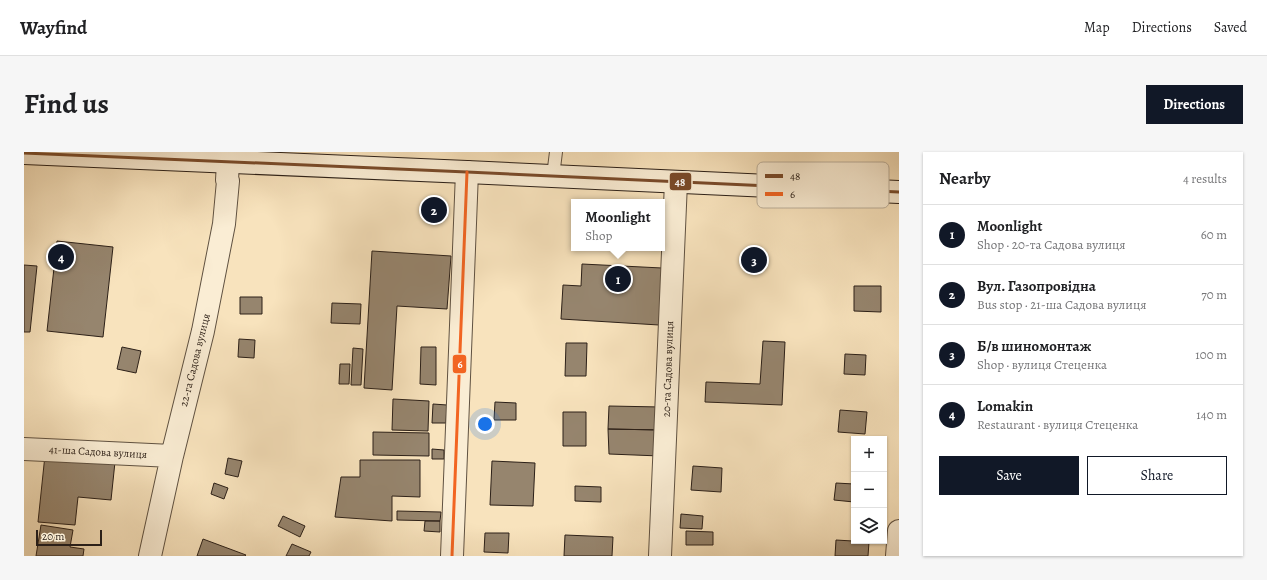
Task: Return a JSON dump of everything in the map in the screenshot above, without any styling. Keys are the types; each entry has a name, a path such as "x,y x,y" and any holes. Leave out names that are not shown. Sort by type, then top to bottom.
{"street":[{"path":"24,153 228,162 288,158 467,172 757,186"},
{"name":"22-га Садова вулиця","path":"150,556 172,456 203,331 223,232 228,181 228,162"},
{"path":"452,556 467,172"},
{"name":"20-та Садова вулиця","path":"660,556 676,182"},
{"path":"889,192 899,192"},
{"name":"41-ша Садова вулиця","path":"24,449 172,456"},
{"path":"897,556 899,531"}],"lane":[{"path":"553,176 556,152"}],"building":[{"path":"57,241 113,247 103,337 47,331"},
{"path":"372,251 451,256 447,309 397,306 392,390 364,388"},
{"path":"582,264 662,268 659,325 561,319 563,285 581,286"},
{"path":"24,265 37,266 30,332 24,332"},
{"path":"854,286 881,286 881,312 854,311"},
{"path":"240,297 262,297 262,314 240,314"},
{"path":"332,303 361,304 360,324 331,323"},
{"path":"239,339 255,340 254,358 238,357"},
{"path":"763,341 785,342 782,405 705,402 706,382 760,384"},
{"path":"566,343 587,343 586,376 565,376"},
{"path":"122,347 141,351 136,373 117,369"},
{"path":"421,347 436,347 436,385 420,384"},
{"path":"353,348 363,349 361,385 351,385"},
{"path":"845,354 866,355 865,375 844,374"},
{"path":"340,364 350,364 349,384 339,384"},
{"path":"393,399 429,401 428,431 392,430"},
{"path":"495,402 516,403 516,420 494,420"},
{"path":"433,404 447,405 446,423 432,423"},
{"path":"609,406 661,407 661,430 608,429"},
{"path":"840,410 867,412 865,434 838,432"},
{"path":"563,412 586,412 586,446 563,446"},
{"path":"608,429 661,430 660,456 609,454"},
{"path":"373,432 429,433 429,456 373,455"},
{"path":"432,449 444,450 444,459 432,459"},
{"path":"45,455 115,462 111,500 78,497 75,525 38,522"},
{"path":"228,458 242,461 238,477 225,474"},
{"path":"360,460 420,460 420,497 392,496 392,521 335,517 341,477 360,477"},
{"path":"492,461 535,463 533,506 490,505"},
{"path":"693,466 722,468 721,492 691,490"},
{"path":"214,483 228,488 224,499 211,494"},
{"path":"836,483 851,484 851,502 834,500"},
{"path":"575,486 601,487 601,502 575,501"},
{"path":"397,511 441,512 440,521 397,520"},
{"path":"681,514 703,516 702,529 680,528"},
{"path":"283,516 305,526 300,537 278,526"},
{"path":"425,521 440,521 440,532 424,531"},
{"path":"41,525 73,530 70,547 84,549 83,556 36,556"},
{"path":"686,531 713,532 713,545 686,545"},
{"path":"485,533 509,533 508,553 484,552"},
{"path":"565,535 613,537 612,556 564,556"},
{"path":"203,539 246,555 197,556"},
{"path":"836,540 851,541 851,544 869,544 868,556 835,556"},
{"path":"292,544 311,552 309,556 286,556"}],"transit line":[{"name":"48","path":"24,153 757,185"},
{"name":"6","path":"452,556 467,172"},
{"name":"48","path":"889,192 899,192"}],"place":[{"name":"Вул. Газопровідна","path":"434,210"},
{"name":"Lomakin","path":"61,257"},
{"name":"Б/в шиномонтаж","path":"754,260"},
{"name":"Moonlight","path":"618,279"}]}
